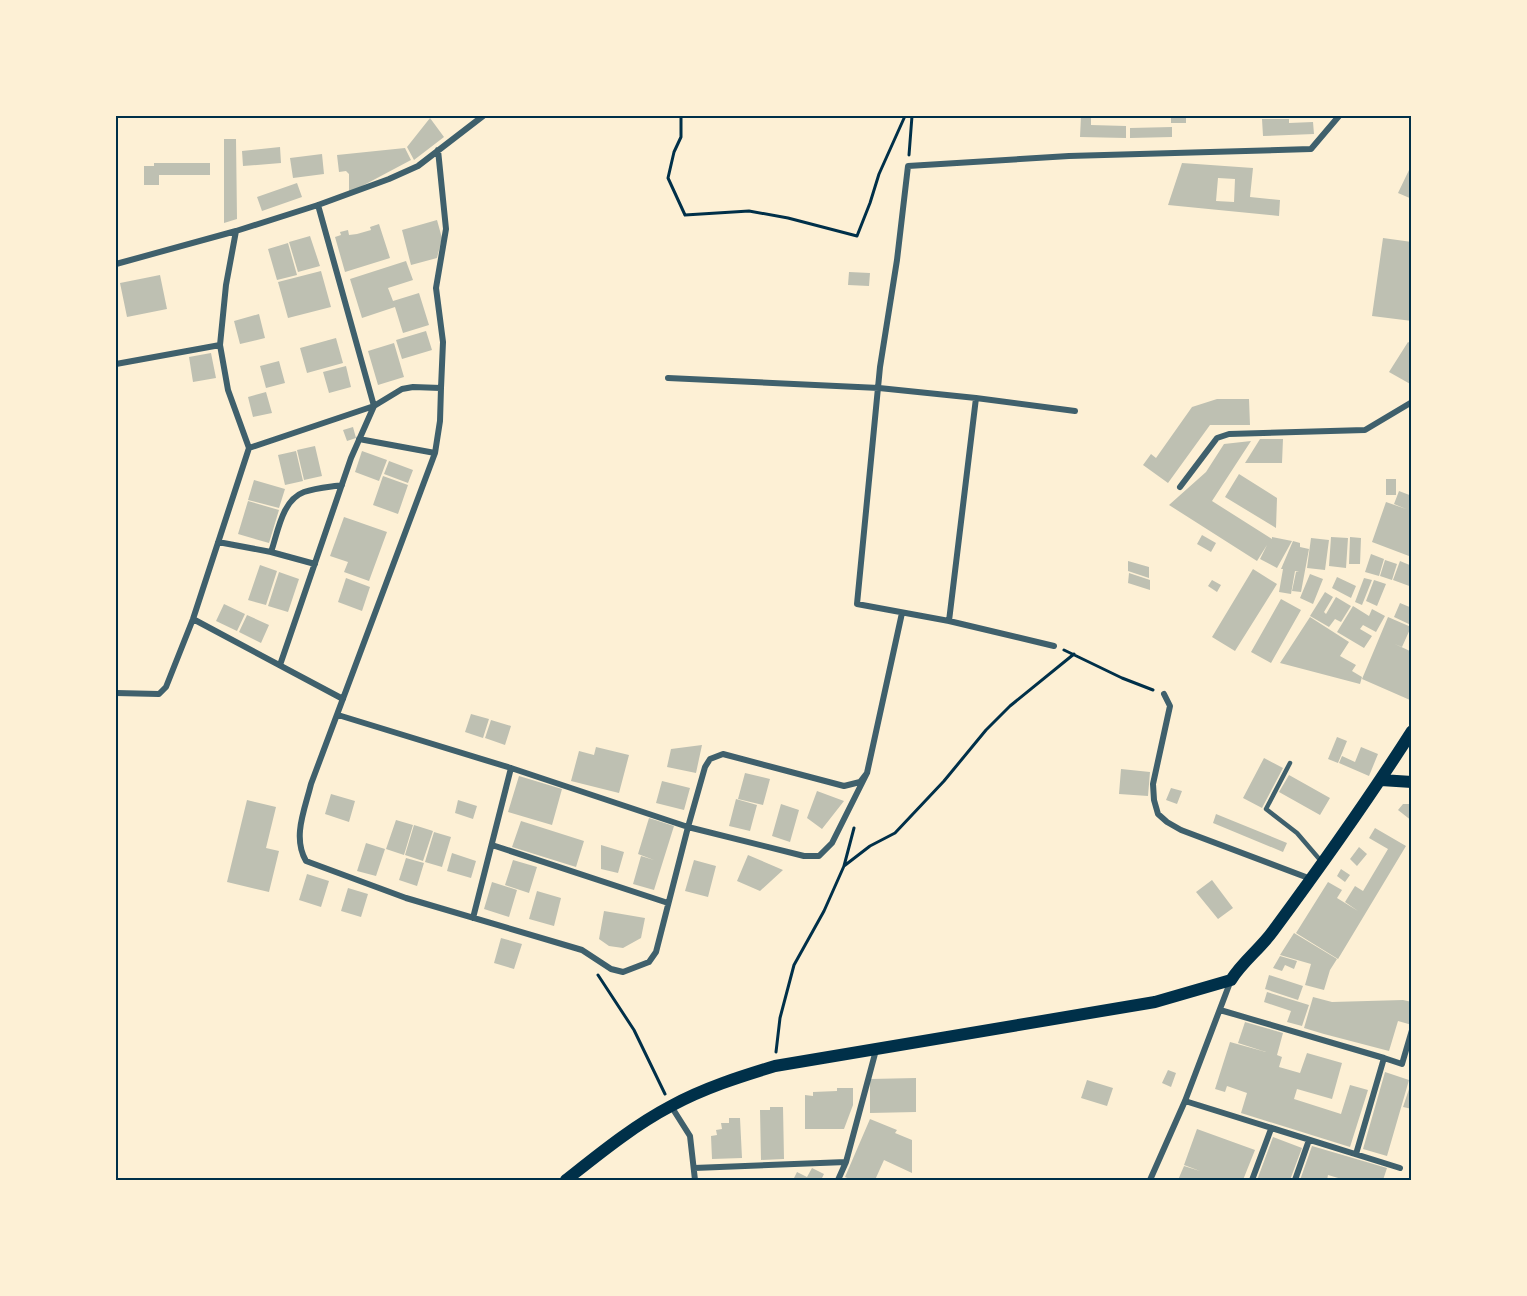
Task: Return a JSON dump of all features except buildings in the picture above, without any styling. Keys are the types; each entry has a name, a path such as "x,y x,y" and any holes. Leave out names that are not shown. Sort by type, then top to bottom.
{"main road":[{"path":"566,1180 608,1147 671,1106 731,1079 774,1066 1155,1002 1231,980 1238,968 1271,934 1322,864 1412,731"},
{"path":"1381,780 1412,782"}],"street":[{"path":"116,264 236,231 318,205 418,166 483,116"},
{"path":"1054,646 949,621 856,604 879,388 908,166 1069,156 1311,149 1339,116"},
{"path":"438,150 446,229 436,288 442,342 440,421 435,453 311,784 299,832 301,852 306,861 406,898 582,950 611,969 623,972 649,962 656,952 688,827 705,767 710,759 723,754 844,786 860,782 867,773"},
{"path":"280,665 342,485 374,406 318,205"},
{"path":"116,693 151,695 163,692 193,619 249,448 228,390 220,345 226,285 236,231"},
{"path":"116,364 220,345"},
{"path":"668,378 879,388 1075,411"},
{"path":"249,448 374,406 402,389 441,388"},
{"path":"949,621 976,398"},
{"path":"1180,487 1217,438 1229,434 1365,430 1412,402"},
{"path":"359,439 435,453"},
{"path":"271,552 286,509 292,500 305,492 342,485"},
{"path":"218,542 271,552 315,564"},
{"path":"338,715 511,768 688,827 804,855 819,855 832,843 867,773 902,613"},
{"path":"193,619 343,699"},
{"path":"1164,694 1170,706 1153,783 1158,814 1181,830 1311,879"},
{"path":"473,918 511,768"},
{"path":"492,846 668,903"},
{"path":"1150,1180 1185,1101 1231,980"},
{"path":"1220,1010 1402,1064 1412,1030"},
{"path":"838,1180 846,1162 876,1050"},
{"path":"1356,1154 1384,1058"},
{"path":"1185,1101 1400,1168"},
{"path":"671,1106 690,1136 695,1180"},
{"path":"1252,1180 1270,1129"},
{"path":"1295,1180 1309,1140"},
{"path":"694,1168 846,1162"}],"lane":[{"path":"1290,763 1266,809 1297,832 1322,864"}],"path":[{"path":"681,116 681,137 674,152 668,178 685,215 749,211 788,218 857,236 879,174 905,116"},
{"path":"908,166 912,142 912,116"},
{"path":"1054,646 1122,678 1164,694"},
{"path":"844,866 870,846 895,832 944,781 1010,706 1074,654"},
{"path":"774,1066 780,1018 794,965 824,911 844,866 856,819"},
{"path":"582,950 634,1030 671,1106"}]}
